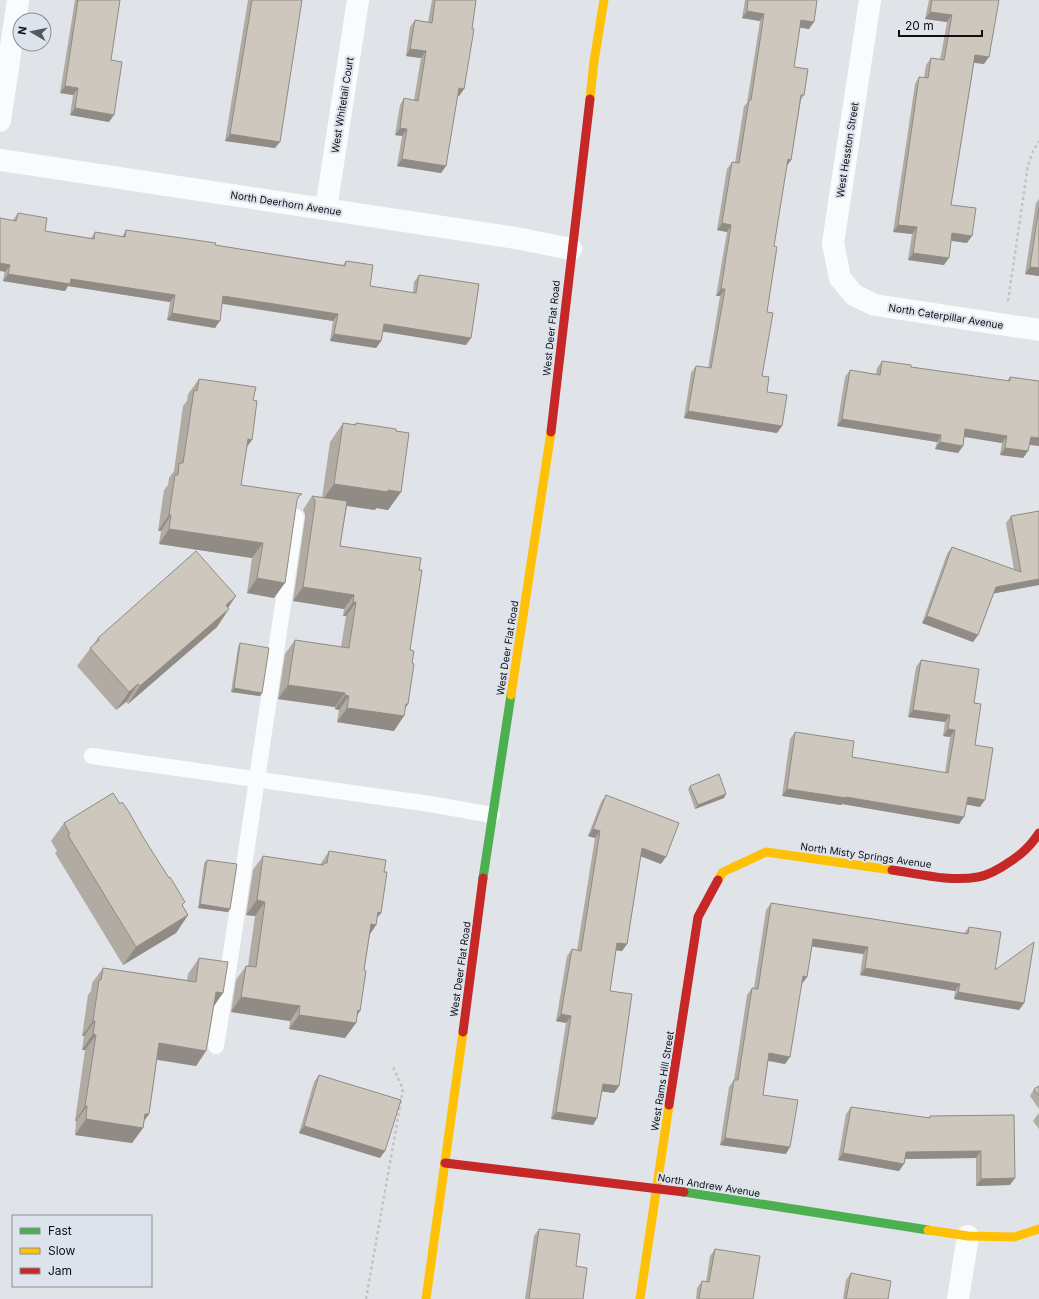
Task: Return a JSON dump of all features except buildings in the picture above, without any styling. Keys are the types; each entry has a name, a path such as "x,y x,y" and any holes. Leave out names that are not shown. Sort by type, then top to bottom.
{"street":[{"path":"0,121 18,0"},
{"name":"West Whitetail Court","path":"326,209 358,0"},
{"name":"West Deer Flat Road","path":"426,1299 492,815 549,446 594,61 604,0"},
{"name":"West Hesston Street","path":"854,295 840,278 833,243 870,0"},
{"name":"North Deerhorn Avenue","path":"0,160 516,238 571,249"},
{"name":"North Caterpillar Avenue","path":"854,295 875,305 1039,330"},
{"name":"North Misty Springs Avenue","path":"724,872 766,852 951,878 980,876 1007,865 1036,840 1039,833"},
{"name":"West Rams Hill Street","path":"640,1299 698,917 724,872"},
{"name":"North Andrew Avenue","path":"445,1163 656,1188 968,1236 1014,1237 1039,1229"},
{"path":"958,1299 968,1236"}],"lane":[{"path":"216,1046 296,517"},
{"path":"92,756 430,804 492,815"}],"path":[{"path":"1007,305 1028,165 1033,151 1039,141"},
{"path":"366,1299 403,1089 394,1067"}],"traffic: fast":[{"path":"483,878 511,695"},
{"path":"684,1192 928,1230"}],"traffic: slow":[{"path":"590,99 594,61 604,0"},
{"path":"511,695 551,432"},
{"path":"718,880 723,872 766,852 892,870"},
{"path":"426,1299 463,1032"},
{"path":"640,1299 669,1105"},
{"path":"928,1230 968,1236 1014,1237 1039,1229"}],"traffic: jam":[{"path":"551,432 590,99"},
{"path":"892,870 957,879 987,875 1023,852 1039,833"},
{"path":"463,1032 483,878"},
{"path":"669,1105 698,917 718,880"},
{"path":"445,1163 684,1192"}]}
